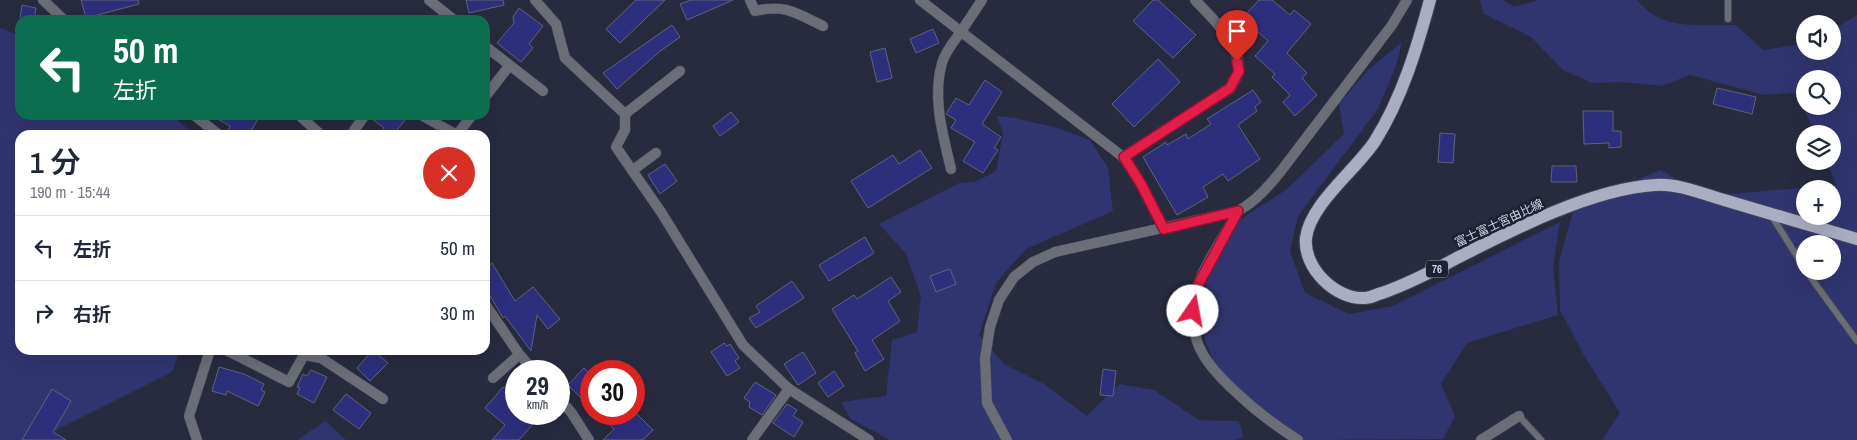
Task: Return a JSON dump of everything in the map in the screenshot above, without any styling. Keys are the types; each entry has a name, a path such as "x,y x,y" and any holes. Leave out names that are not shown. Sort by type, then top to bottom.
{"main road":[{"name":"富士富士宮由比線","path":"1430,0 1422,30 1396,105 1374,143 1336,186 1312,219 1306,238 1309,261 1324,281 1342,294 1365,298 1405,285 1549,215 1608,193 1656,184 1688,190 1857,239"}],"street":[{"path":"43,0 59,15"},
{"path":"429,0 448,15"},
{"path":"535,0 556,24 565,58 625,114"},
{"path":"750,0 755,11 774,7 790,10 823,26"},
{"path":"920,0 962,30 1124,157 1141,184 1164,229"},
{"path":"951,169 938,109 942,62 982,0"},
{"path":"1124,157 1230,88 1239,71 1236,50 1214,20 1195,0"},
{"path":"1007,440 987,403 985,358 990,326 999,300 1014,277 1033,262 1054,252 1238,211 1262,194 1281,171 1392,25 1407,0"},
{"path":"490,50 543,91"},
{"path":"490,91 509,66"},
{"path":"680,71 625,114 624,130 616,147 661,212 742,345 789,389 869,440"},
{"path":"200,120 213,130"},
{"path":"304,120 316,130"},
{"path":"430,120 448,130"},
{"path":"633,170 656,152"},
{"path":"1238,211 1199,283 1193,311 1194,335 1203,358 1220,378 1263,417 1298,440"},
{"path":"490,312 524,360"},
{"path":"198,440 189,416 208,355"},
{"path":"236,355 289,382 304,355 321,358 383,399"},
{"path":"492,378 519,355"},
{"path":"752,440 789,389"},
{"path":"570,414 589,440"},
{"path":"1481,440 1519,416"}],"lane":[{"path":"1728,0 1728,19"},
{"path":"1770,214 1796,254"},
{"path":"1813,280 1857,341"},
{"path":"1519,416 1541,440"}],"shaded area":[{"path":"1480,0 1503,0 1514,7 1539,0 1637,0 1647,10 1670,22 1695,25 1736,25 1763,50 1796,45 1796,60 1841,60 1841,25 1857,15 1857,440 1602,440 1620,413 1585,357 1560,310 1559,261 1574,208 1660,170 1707,196 1796,188 1796,225 1841,225 1841,180 1834,180 1830,170 1841,170 1841,125 1811,125 1807,115 1841,115 1841,70 1796,70 1796,93 1764,95 1690,75 1662,86 1622,82 1592,83 1563,70 1531,37 1484,14"},
{"path":"0,28 15,34 15,120 178,120 188,130 15,130 15,355 178,355 172,372 36,440 0,440"},
{"path":"1402,42 1396,66 1378,109 1298,216 1290,251 1305,293 1349,314 1393,306 1560,222 1553,266 1558,315 1467,343 1441,384 1455,416 1443,439 1303,440 1259,407 1218,371 1205,340 1200,302 1213,264 1236,222 1286,190 1344,134 1339,104 1368,70"},
{"path":"997,116 1058,128 1090,140 1108,168 1113,211 1026,249 996,283 979,335 1005,365 1044,384 1087,416 1119,384 1154,390 1199,420 1239,421 1243,437 1235,440 890,440 851,419 841,402 886,396 892,340 917,332 921,296 906,254 879,224 959,183 975,182 996,171 1003,133"},
{"path":"325,421 346,440 298,440"}],"building":[{"path":"81,0 138,0 139,4 97,15 85,15"},
{"path":"466,0 503,0 504,5 469,13"},
{"path":"636,0 665,0 620,43 606,29"},
{"path":"691,0 733,0 687,20 680,4"},
{"path":"1153,0 1158,0 1196,35 1173,58 1133,21"},
{"path":"1259,0 1272,0 1290,15 1294,10 1311,24 1287,53 1307,73 1302,78 1317,95 1295,116 1283,102 1290,95 1272,77 1275,74 1255,56 1268,41 1246,21 1249,17 1246,14"},
{"path":"22,5 36,8 35,15 20,15"},
{"path":"519,8 543,26 529,44 533,48 521,62 497,43 514,23 513,17"},
{"path":"672,25 680,37 659,52 617,89 603,73"},
{"path":"933,29 939,43 916,53 910,39"},
{"path":"885,48 892,78 877,82 870,52"},
{"path":"1158,59 1180,82 1134,127 1112,104"},
{"path":"985,80 1002,92 982,124 1001,137 994,148 998,150 983,173 963,161 975,142 951,128 956,120 946,114 956,98 969,105"},
{"path":"1717,88 1756,97 1752,114 1713,104"},
{"path":"1253,90 1261,102 1255,107 1257,111 1238,125 1260,159 1228,181 1223,174 1203,187 1208,197 1177,215 1143,157 1166,142 1167,145 1186,134 1188,139 1211,124 1207,119"},
{"path":"1583,111 1613,111 1613,131 1621,131 1621,147 1609,148 1609,143 1584,144"},
{"path":"731,112 739,122 720,136 713,126"},
{"path":"220,120 257,120 252,130 228,130 230,126"},
{"path":"374,120 405,120 397,130 382,130 384,128"},
{"path":"1440,133 1455,134 1453,163 1438,162"},
{"path":"920,150 932,168 868,208 851,181 893,155 899,164"},
{"path":"665,164 677,181 660,194 648,175"},
{"path":"1552,166 1576,166 1577,182 1551,182"},
{"path":"865,237 874,253 829,281 819,265"},
{"path":"492,263 515,301 533,287 560,319 548,329 537,315 531,351 505,316 503,318 490,296 490,265"},
{"path":"950,269 956,284 936,292 930,276"},
{"path":"891,277 901,292 888,301 900,321 872,340 884,359 865,371 855,353 858,351 832,309 854,295 857,299"},
{"path":"792,281 804,298 756,328 749,318 760,312 756,306"},
{"path":"724,343 727,346 730,344 739,358 735,361 740,368 727,376 711,352"},
{"path":"803,352 816,373 798,385 784,364"},
{"path":"369,355 379,355 388,363 370,381 357,368"},
{"path":"219,367 244,374 264,384 261,390 265,392 258,406 227,391 226,395 212,391"},
{"path":"1103,369 1116,371 1113,396 1100,395"},
{"path":"311,370 327,377 314,403 297,394 300,388 297,387 303,374 307,376"},
{"path":"834,371 844,386 828,397 818,383"},
{"path":"580,372 580,397 570,387 570,383"},
{"path":"755,382 776,395 762,415 749,407 750,402 744,398"},
{"path":"503,387 505,389 505,425 485,408"},
{"path":"52,389 71,401 53,432 66,440 22,440"},
{"path":"346,394 371,413 359,429 333,410"},
{"path":"787,404 797,410 793,416 803,422 794,437 773,423"},
{"path":"645,422 653,430 643,440 603,440 614,429 610,425 645,425"},
{"path":"505,425 532,425 519,440 492,440"}],"route":[{"path":"1193,311 1199,283 1238,211 1164,229 1141,184 1124,157 1230,88 1239,71 1237,61"}]}
